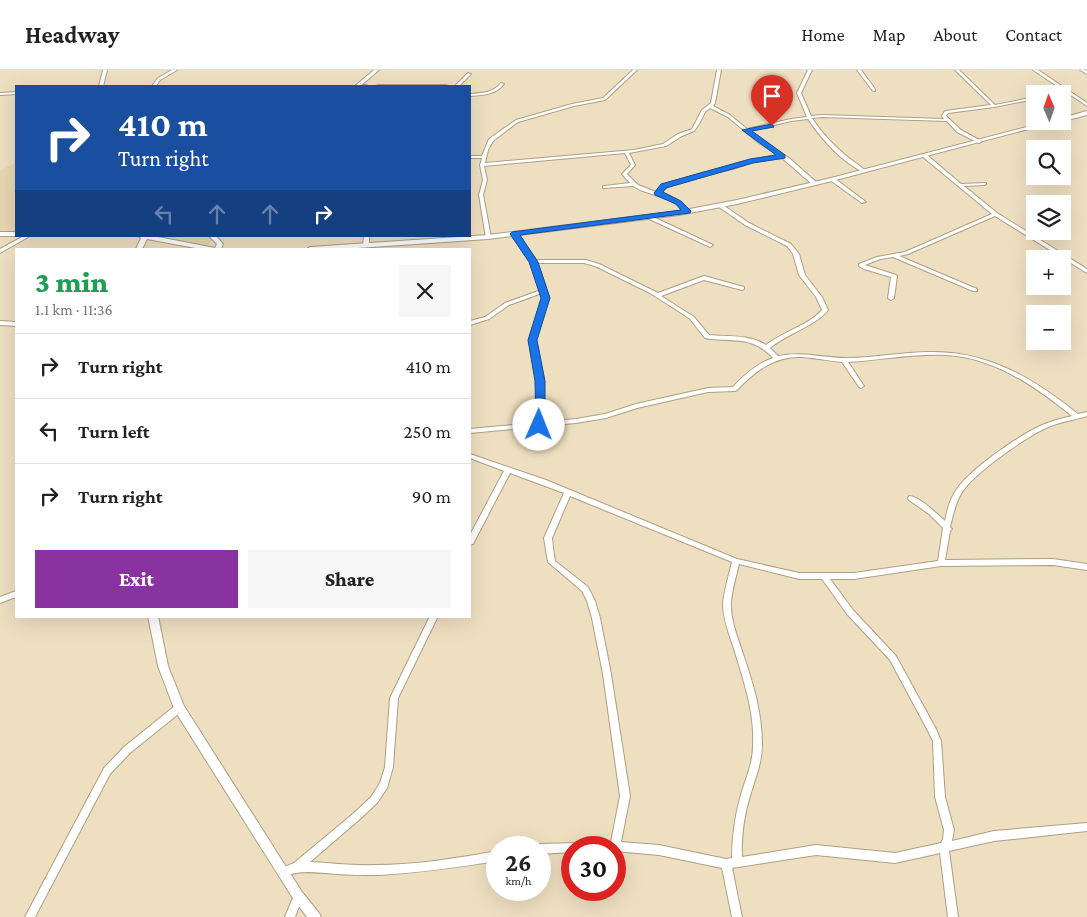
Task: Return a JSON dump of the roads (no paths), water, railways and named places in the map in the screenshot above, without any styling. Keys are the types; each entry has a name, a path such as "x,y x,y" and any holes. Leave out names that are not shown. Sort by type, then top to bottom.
{"main road":[{"path":"101,85 105,70"},
{"path":"358,85 377,70"},
{"path":"1071,117 1087,113"},
{"path":"324,248 488,237 721,206 1026,129"},
{"path":"0,234 15,234"},
{"path":"144,237 211,248 214,238 220,244 218,248"},
{"path":"153,618 163,666 179,708 298,896 315,917"}],"street":[{"path":"155,85 159,79 175,70"},
{"path":"488,237 482,195 485,180 482,164 483,157 491,140 508,125 573,105 604,99 635,70"},
{"path":"482,164 626,152 664,145 696,128 703,110 713,104 719,70"},
{"path":"810,70 799,93 809,117 827,141 844,158 863,171"},
{"path":"859,70 874,90"},
{"path":"957,70 994,106"},
{"path":"1035,70 1054,85"},
{"path":"1082,70 1087,73"},
{"path":"458,85 469,74"},
{"path":"471,95 493,93 498,91 502,84"},
{"path":"0,94 15,93"},
{"path":"1071,96 1087,105"},
{"path":"979,142 959,131 947,120 944,113 1026,100"},
{"path":"710,106 729,116 783,156 814,183"},
{"path":"746,130 809,117 842,116 947,120"},
{"path":"626,152 633,165 624,174 634,184 642,190 658,193 678,202 687,211"},
{"path":"658,193 667,185 704,174 752,161 783,156"},
{"path":"925,156 995,214 1087,271"},
{"path":"471,157 483,157"},
{"path":"832,179 864,202"},
{"path":"605,187 634,184"},
{"path":"962,185 984,184"},
{"path":"721,206 747,224 789,245 796,254 802,275 823,304 825,310 820,317 783,334 767,347"},
{"path":"891,298 894,276 861,265 878,258 894,256 945,238 995,214"},
{"path":"649,217 710,245"},
{"path":"514,234 534,262 546,298 533,340 540,381 539,425"},
{"path":"0,251 26,237"},
{"path":"366,245 367,237"},
{"path":"894,256 975,290"},
{"path":"534,262 584,261 597,265 658,295 692,318 707,337 750,339 767,347 776,358"},
{"path":"658,295 704,278 742,288"},
{"path":"471,323 487,318 507,304 544,291"},
{"path":"0,323 15,324"},
{"path":"471,431 539,425 606,416 708,390 735,389 744,378 776,358 811,355 844,360 954,354 979,359 1023,376 1077,417"},
{"path":"844,360 861,386"},
{"path":"941,563 955,500 963,485 990,462 1042,427 1087,415"},
{"path":"471,456 568,492 736,561 799,576 825,578 854,576 941,563 1052,562 1087,567"},
{"path":"471,540 508,470"},
{"path":"568,492 548,538 549,548 552,562 584,589 591,601 596,618 607,674 625,796 617,836"},
{"path":"911,498 931,512 948,529"},
{"path":"736,561 727,602 728,618 755,713 758,744 756,763 743,808 737,844 737,863"},
{"path":"825,578 850,612 893,658 932,729 938,756 940,797 949,830 944,848 953,917"},
{"path":"0,600 15,594"},
{"path":"283,872 297,867 357,816 374,800 384,785 389,767 394,698 433,618"},
{"path":"30,917 108,771 127,750 179,708"},
{"path":"626,847 659,850 726,864 816,850 895,858 994,836 1087,827"},
{"path":"297,867 388,869 447,864 486,858"},
{"path":"726,864 737,917"},
{"path":"290,917 298,896"}]}
